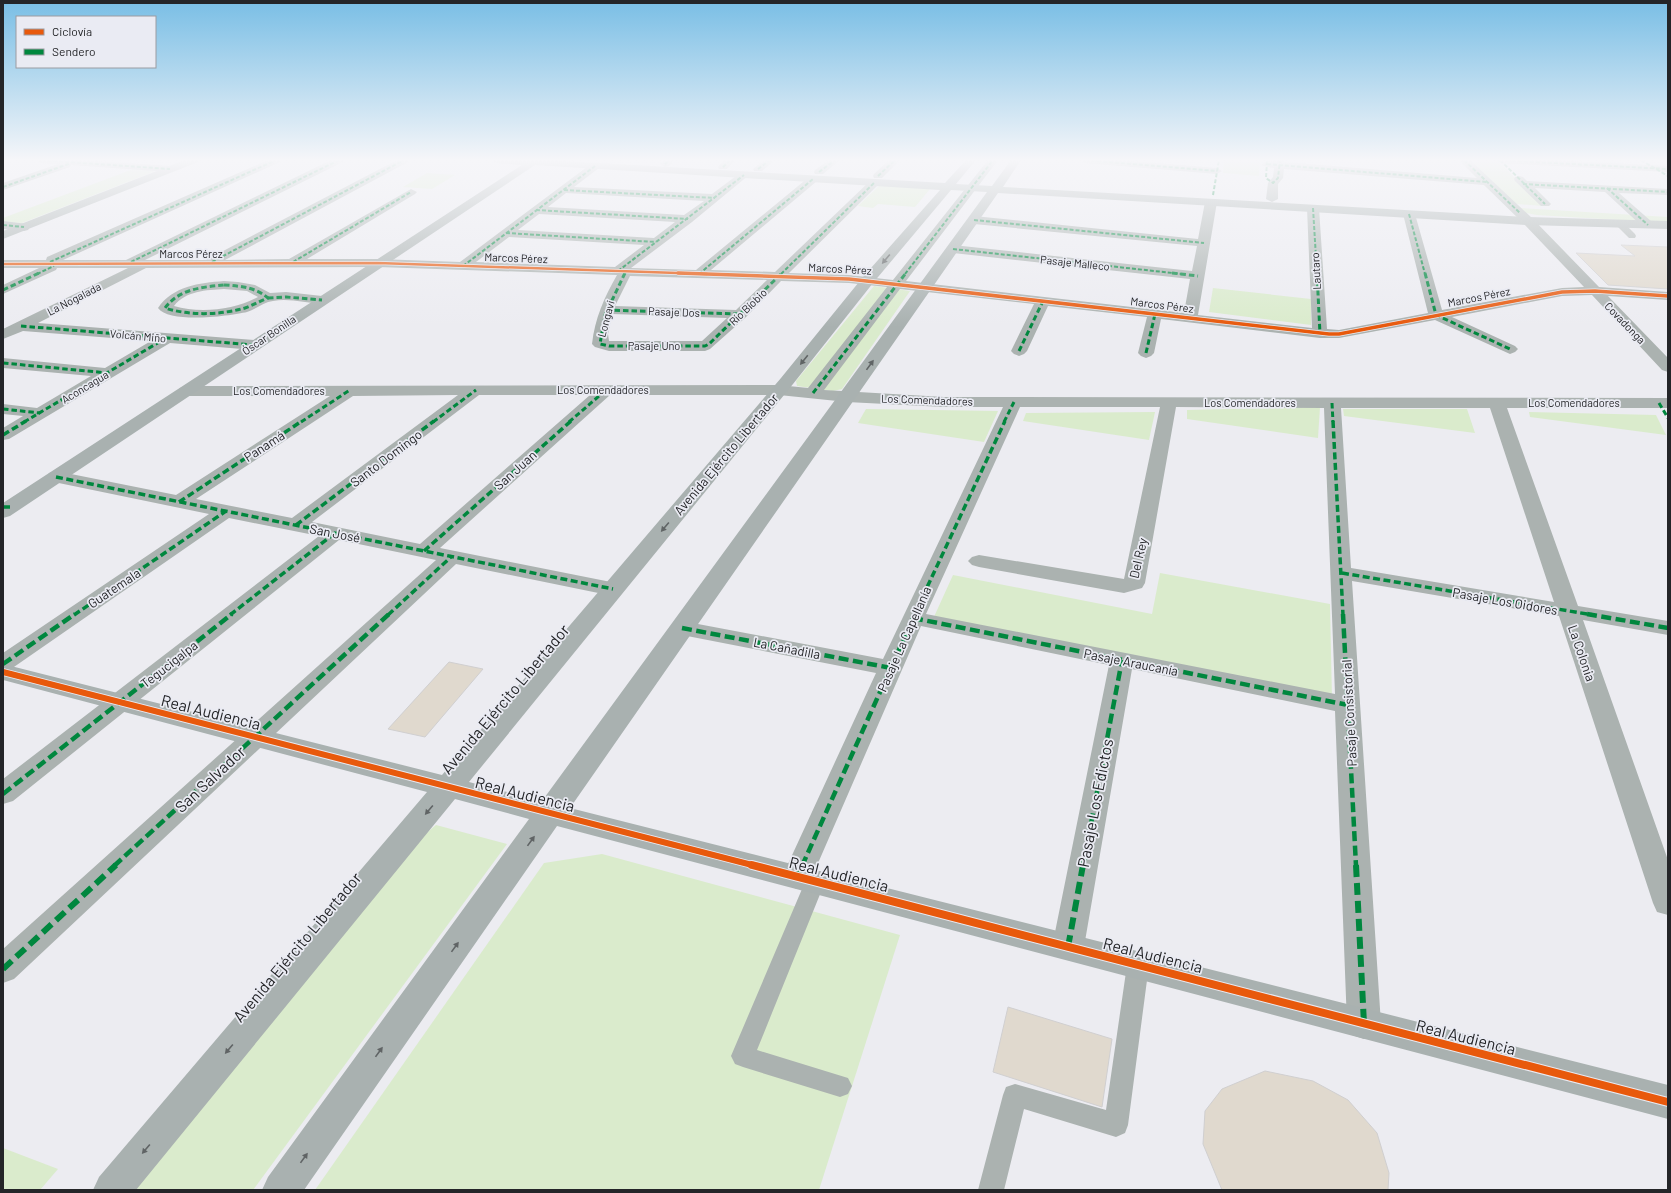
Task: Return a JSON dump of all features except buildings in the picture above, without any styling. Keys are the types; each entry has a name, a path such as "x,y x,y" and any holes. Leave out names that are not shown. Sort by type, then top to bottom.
{"street":[{"path":"3,235 53,216"},
{"path":"44,264 152,216"},
{"path":"128,264 227,216"},
{"path":"208,264 299,216"},
{"path":"291,263 371,216"},
{"name":"Óscar Bonilla","path":"5,508 56,477 450,216"},
{"path":"463,266 529,216"},
{"path":"632,216 688,219"},
{"name":"Longaví","path":"602,345 600,342 606,310 622,271 656,242 692,216"},
{"path":"699,274 769,216"},
{"name":"Río Bíobio","path":"705,346 741,314 840,216"},
{"name":"Avenida Ejército Libertador","path":"112,1190 614,589 922,216"},
{"path":"813,393 950,216"},
{"path":"281,1190 977,216"},
{"path":"1190,318 1209,216"},
{"name":"Lautaro","path":"1313,216 1320,334"},
{"path":"1409,216 1436,315 1510,349"},
{"path":"1473,216 1524,217"},
{"path":"1506,216 1563,221 1668,225"},
{"path":"1639,216 1648,224"},
{"name":"Covadonga","path":"1524,217 1668,367"},
{"path":"974,220 1204,243"},
{"path":"3,225 24,227"},
{"path":"506,233 656,242"},
{"name":"Pasaje Malleco","path":"953,249 1198,276"},
{"name":"Marcos Pérez","path":"3,264 378,263 868,280 1320,334 1339,334 1554,293 1595,291 1668,296"},
{"path":"3,290 58,264"},
{"name":"La Nogalada","path":"3,335 145,264"},
{"path":"268,298 260,291 234,285 209,285 178,295 168,302 165,308 174,312 187,314 227,311 252,306 268,298 322,300"},
{"path":"1020,351 1043,301"},
{"name":"Pasaje Dos","path":"606,310 741,314"},
{"path":"1146,353 1155,314"},
{"name":"Volcán Miño","path":"21,326 254,345"},
{"name":"Aconcagua","path":"3,435 166,338"},
{"name":"Pasaje Uno","path":"602,345 705,346"},
{"path":"3,363 108,373"},
{"name":"Panamá","path":"179,502 350,390"},
{"name":"Santo Domingo","path":"296,525 476,390"},
{"name":"San Juan","path":"424,551 606,390"},
{"name":"Los Comendadores","path":"186,391 779,390 847,397 944,402 1664,403"},
{"name":"Pasaje La Capellanía","path":"806,879 891,668 1014,402"},
{"name":"Del Rey","path":"979,561 1124,586 1134,583 1169,402"},
{"name":"La Colonia","path":"1497,402 1668,903"},
{"name":"Pasaje Consistorial","path":"1332,403 1342,573 1364,1024"},
{"path":"1664,403 1668,418"},
{"path":"3,410 40,413"},
{"name":"San José","path":"56,477 614,589"},
{"name":"Guatemala","path":"3,664 226,511"},
{"name":"Tegucigalpa","path":"3,794 335,533"},
{"name":"San Salvador","path":"3,969 452,556"},
{"name":"Pasaje Los Oidores","path":"1342,573 1668,628"},
{"name":"Pasaje Araucanía","path":"913,618 1348,705"},
{"name":"La Cañadilla","path":"682,628 891,668"},
{"name":"Pasaje Los Edictos","path":"1068,947 1122,660"},
{"name":"Real Audiencia","path":"3,672 1668,1102"}],"lane":[{"path":"1619,223 1632,236"},
{"path":"806,879 743,1056 840,1086"},
{"path":"991,1190 1015,1095 1116,1125 1138,965"}],"green space":[{"path":"9,216 41,216 22,223 3,222 3,218"},
{"path":"1548,216 1646,216 1668,217 1668,223"},
{"path":"874,286 910,291 842,389 833,391 797,386 796,381"},
{"path":"1213,288 1311,299 1311,325 1209,312"},
{"path":"1320,407 1318,438 1187,419 1187,410"},
{"path":"866,409 998,411 984,442 858,423"},
{"path":"1343,409 1467,409 1475,433 1344,416"},
{"path":"1155,412 1149,440 1023,421 1026,413"},
{"path":"1529,412 1656,415 1666,435 1530,417"},
{"path":"1160,573 1330,604 1332,700 933,619 953,575 1152,614"},
{"path":"436,825 507,844 253,1190 133,1190 423,836"},
{"path":"602,854 900,935 819,1190 315,1190 544,863"},
{"path":"3,1148 58,1169 40,1190 3,1190"}],"marked path":[{"path":"50,262 153,216"},
{"path":"131,262 225,216"},
{"path":"212,262 299,216"},
{"path":"293,262 371,216"},
{"path":"463,266 529,216"},
{"path":"632,216 688,219"},
{"path":"618,271 691,216"},
{"path":"699,274 769,216"},
{"path":"626,271 608,306 600,344 609,346 705,346 709,344 840,216"},
{"path":"813,393 950,216"},
{"path":"1313,216 1320,334"},
{"path":"1409,216 1436,315 1510,349"},
{"path":"1638,216 1648,225"},
{"path":"974,220 1204,243"},
{"path":"3,225 24,227"},
{"path":"506,233 656,242"},
{"path":"953,249 1198,276"},
{"path":"3,290 54,266"},
{"path":"268,298 267,297 266,296 261,292 251,288 224,285 209,286 194,289 181,294 171,300 165,308 185,313 209,313 233,311 273,297 322,300"},
{"path":"1019,351 1043,301"},
{"path":"606,310 741,314"},
{"path":"1146,353 1155,314"},
{"path":"21,326 254,345"},
{"path":"3,435 166,338"},
{"path":"3,363 108,373"},
{"path":"179,502 350,390"},
{"path":"296,525 476,390"},
{"path":"424,551 606,390"},
{"path":"797,877 913,618 1014,402"},
{"path":"1332,403 1364,1024"},
{"path":"1659,403 1668,418"},
{"path":"3,409 40,413"},
{"path":"56,477 613,589"},
{"path":"3,507 10,507"},
{"path":"3,664 226,511"},
{"path":"3,794 335,533"},
{"path":"3,969 452,556"},
{"path":"1342,573 1668,628"},
{"path":"913,618 1348,705"},
{"path":"682,628 891,668"},
{"path":"1068,947 1122,660"}],"cycle path":[{"path":"3,264 378,263 849,279 1329,334 1339,334 1562,292 1595,291 1668,296"},
{"path":"3,672 1668,1102"}]}
